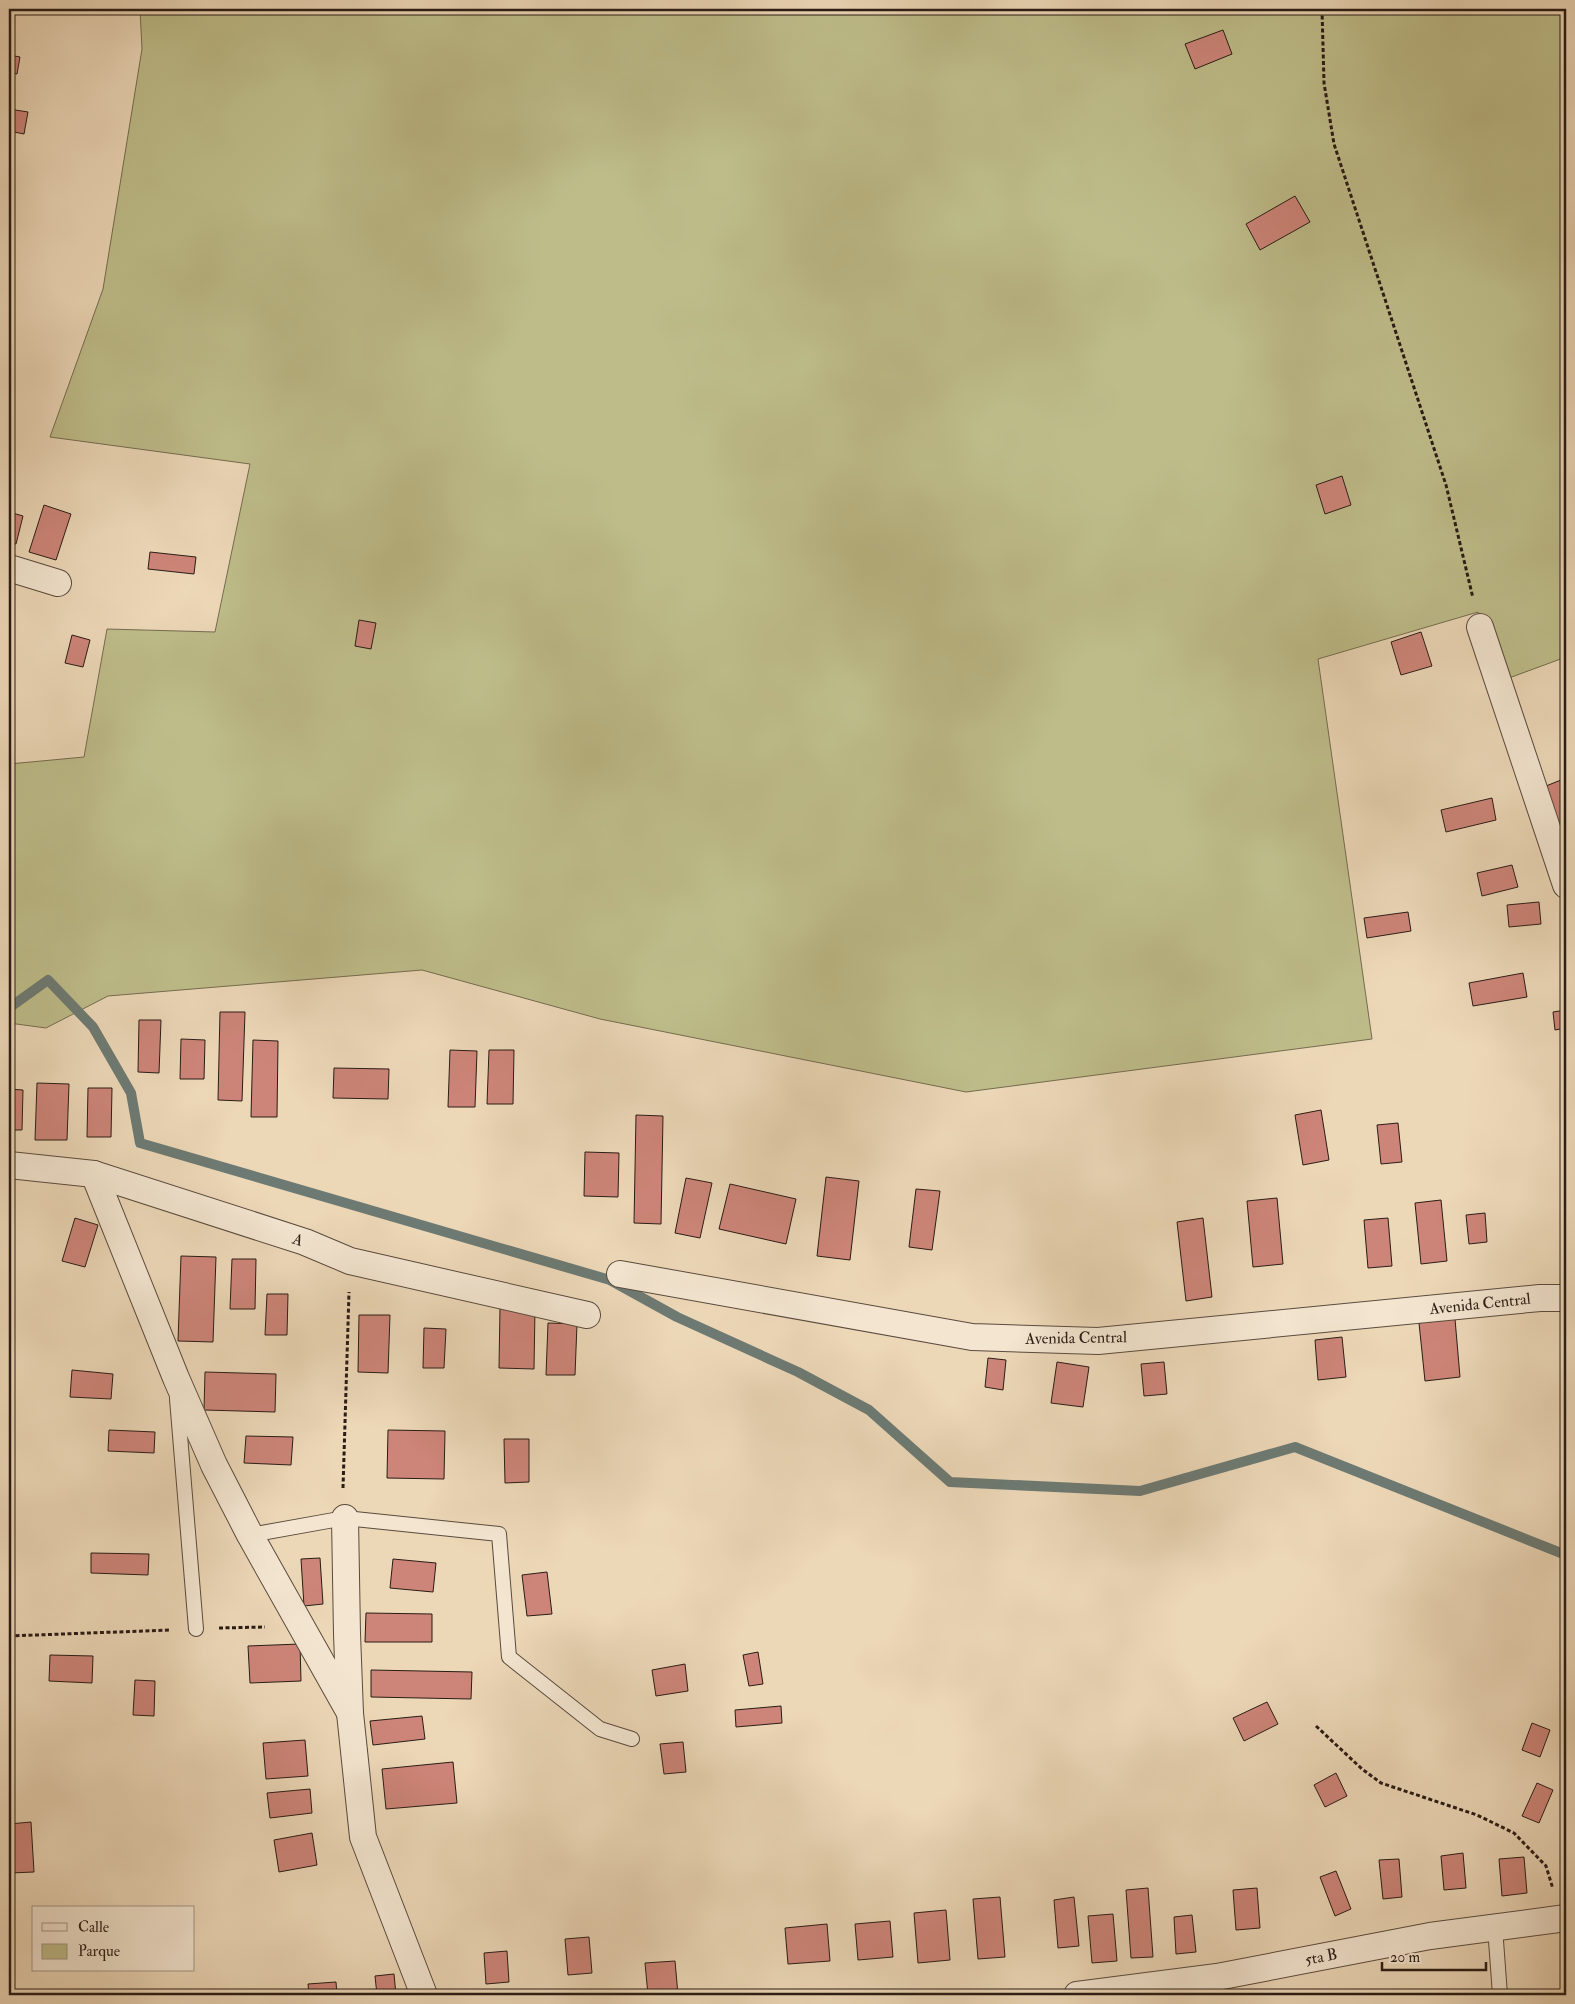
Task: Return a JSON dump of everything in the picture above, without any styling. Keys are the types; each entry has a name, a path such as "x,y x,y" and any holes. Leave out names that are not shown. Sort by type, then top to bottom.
{"street":[{"path":"9,568 58,583"},
{"path":"1480,627 1566,885"},
{"name":"A","path":"9,1165 94,1174 305,1242 350,1261 587,1315"},
{"path":"94,1174 176,1378 214,1465 250,1535 350,1713"},
{"name":"Avenida Central","path":"620,1274 972,1337 1098,1341 1540,1298 1566,1298"},
{"path":"345,1518 350,1713 363,1837 424,1995"},
{"name":"5ta B","path":"1089,1995 1217,1977 1430,1936 1564,1918"}],"lane":[{"path":"176,1378 196,1629"},
{"path":"250,1535 345,1518 499,1534 509,1657 600,1729 632,1739"},
{"path":"1495,1927 1500,1995"}],"path":[{"path":"1322,9 1324,82 1334,144 1446,485 1480,627"},
{"path":"345,1518 342,1480 350,1261"},
{"path":"9,1636 302,1626"},
{"path":"1316,1726 1362,1769 1381,1783 1477,1815 1514,1833 1546,1866 1564,1918"}],"green space":[{"path":"140,9 1566,9 1566,657 1509,678 1478,612 1318,659 1372,1039 966,1092 600,1019 422,970 108,996 46,1028 9,1023 9,764 84,757 107,629 215,632 250,464 50,437 103,289 142,49"}],"building":[{"path":"1223,30 1232,54 1195,69 1185,44"},
{"path":"9,55 20,57 17,74 9,73"},
{"path":"9,109 28,112 24,134 9,131"},
{"path":"1295,196 1310,222 1260,250 1246,224"},
{"path":"1342,476 1351,505 1325,514 1316,485"},
{"path":"44,505 71,514 56,560 29,552"},
{"path":"9,512 23,516 16,544 9,542"},
{"path":"150,552 196,557 194,574 148,569"},
{"path":"359,620 376,623 371,649 355,646"},
{"path":"1421,632 1432,666 1401,675 1391,642"},
{"path":"72,635 90,640 83,667 65,663"},
{"path":"1566,778 1566,829 1559,832 1541,788"},
{"path":"1492,798 1496,820 1446,832 1441,810"},
{"path":"1512,865 1518,887 1482,896 1477,873"},
{"path":"1539,902 1541,924 1509,927 1507,905"},
{"path":"1408,912 1411,931 1367,938 1364,918"},
{"path":"1523,973 1527,997 1473,1006 1469,983"},
{"path":"1566,1010 1566,1028 1555,1030 1553,1012"},
{"path":"220,1012 245,1012 242,1101 218,1100"},
{"path":"139,1020 161,1020 159,1073 138,1072"},
{"path":"181,1039 205,1040 204,1079 180,1079"},
{"path":"253,1040 278,1041 277,1117 251,1117"},
{"path":"450,1050 477,1051 475,1107 448,1107"},
{"path":"489,1050 514,1050 513,1104 487,1104"},
{"path":"334,1068 389,1069 388,1099 333,1098"},
{"path":"37,1083 69,1084 67,1140 35,1140"},
{"path":"88,1088 112,1088 111,1137 87,1137"},
{"path":"9,1089 23,1090 22,1130 9,1130"},
{"path":"1321,1110 1329,1160 1303,1165 1295,1115"},
{"path":"636,1115 663,1116 661,1224 634,1223"},
{"path":"1398,1123 1402,1162 1381,1164 1377,1125"},
{"path":"585,1152 619,1153 618,1197 584,1196"},
{"path":"826,1177 859,1181 850,1260 817,1256"},
{"path":"686,1178 712,1183 700,1238 675,1233"},
{"path":"730,1184 796,1199 786,1244 719,1229"},
{"path":"916,1189 940,1191 932,1250 909,1247"},
{"path":"1277,1198 1283,1264 1253,1267 1247,1201"},
{"path":"1441,1200 1447,1261 1421,1264 1415,1203"},
{"path":"1485,1213 1487,1242 1469,1244 1466,1215"},
{"path":"75,1218 98,1225 85,1267 62,1261"},
{"path":"1203,1218 1212,1297 1186,1301 1177,1222"},
{"path":"1388,1218 1392,1266 1368,1268 1364,1220"},
{"path":"181,1256 216,1257 213,1342 178,1341"},
{"path":"232,1259 256,1259 255,1309 230,1309"},
{"path":"267,1294 288,1294 287,1335 265,1335"},
{"path":"500,1307 535,1308 534,1369 499,1368"},
{"path":"359,1315 390,1315 388,1373 358,1372"},
{"path":"1455,1319 1460,1377 1425,1381 1419,1323"},
{"path":"548,1323 577,1324 575,1375 546,1375"},
{"path":"424,1328 446,1329 444,1368 423,1368"},
{"path":"1342,1337 1346,1377 1318,1380 1315,1340"},
{"path":"988,1358 1006,1360 1003,1390 985,1387"},
{"path":"1057,1362 1089,1367 1083,1407 1051,1403"},
{"path":"1164,1362 1167,1394 1144,1396 1141,1364"},
{"path":"72,1370 113,1374 111,1399 70,1397"},
{"path":"205,1372 276,1374 275,1412 204,1410"},
{"path":"109,1430 155,1432 154,1453 108,1451"},
{"path":"388,1430 445,1431 444,1479 387,1478"},
{"path":"246,1436 293,1437 291,1465 244,1463"},
{"path":"504,1439 529,1439 529,1482 505,1483"},
{"path":"91,1553 149,1554 148,1575 91,1573"},
{"path":"320,1558 323,1604 304,1606 301,1559"},
{"path":"393,1559 436,1563 433,1592 390,1588"},
{"path":"547,1572 552,1614 527,1616 522,1575"},
{"path":"366,1613 432,1614 432,1642 365,1642"},
{"path":"300,1644 301,1681 250,1683 248,1646"},
{"path":"758,1652 763,1684 749,1686 743,1655"},
{"path":"50,1655 93,1656 92,1683 49,1681"},
{"path":"685,1664 688,1691 656,1696 652,1670"},
{"path":"371,1670 472,1672 471,1699 371,1697"},
{"path":"135,1680 155,1681 154,1716 133,1715"},
{"path":"1267,1702 1278,1724 1244,1741 1233,1718"},
{"path":"781,1706 782,1723 736,1727 735,1710"},
{"path":"422,1716 425,1739 373,1745 370,1721"},
{"path":"1532,1723 1550,1730 1540,1757 1522,1750"},
{"path":"305,1740 308,1776 266,1779 263,1743"},
{"path":"683,1742 686,1772 664,1774 660,1744"},
{"path":"453,1762 457,1803 386,1809 382,1769"},
{"path":"1336,1773 1347,1796 1325,1807 1314,1785"},
{"path":"1537,1783 1553,1790 1539,1823 1522,1816"},
{"path":"310,1789 312,1813 270,1818 267,1793"},
{"path":"31,1822 34,1872 10,1873 9,1824"},
{"path":"312,1833 317,1865 279,1872 274,1840"},
{"path":"1463,1853 1466,1888 1444,1890 1441,1856"},
{"path":"1524,1857 1527,1893 1502,1896 1499,1859"},
{"path":"1399,1859 1402,1897 1383,1899 1379,1860"},
{"path":"1336,1871 1351,1909 1335,1916 1320,1877"},
{"path":"1148,1888 1153,1957 1131,1958 1126,1890"},
{"path":"1257,1888 1260,1928 1236,1930 1233,1890"},
{"path":"1000,1897 1005,1957 978,1959 973,1899"},
{"path":"1074,1897 1079,1946 1058,1948 1054,1900"},
{"path":"946,1910 950,1960 918,1963 914,1913"},
{"path":"1113,1914 1117,1961 1092,1963 1088,1916"},
{"path":"1192,1915 1196,1952 1176,1954 1174,1917"},
{"path":"890,1921 893,1957 858,1960 855,1924"},
{"path":"827,1924 830,1961 788,1964 785,1928"},
{"path":"589,1937 592,1973 568,1975 565,1939"},
{"path":"507,1951 509,1982 486,1984 484,1953"},
{"path":"675,1961 678,1995 648,1995 645,1963"},
{"path":"394,1974 396,1995 377,1995 375,1976"},
{"path":"336,1982 337,1995 309,1995 308,1984"}],"waterway":[{"path":"9,1008 48,980 93,1027 131,1093 140,1143 610,1280 677,1317 798,1372 869,1410 950,1482 1140,1491 1295,1447 1566,1555"}]}
